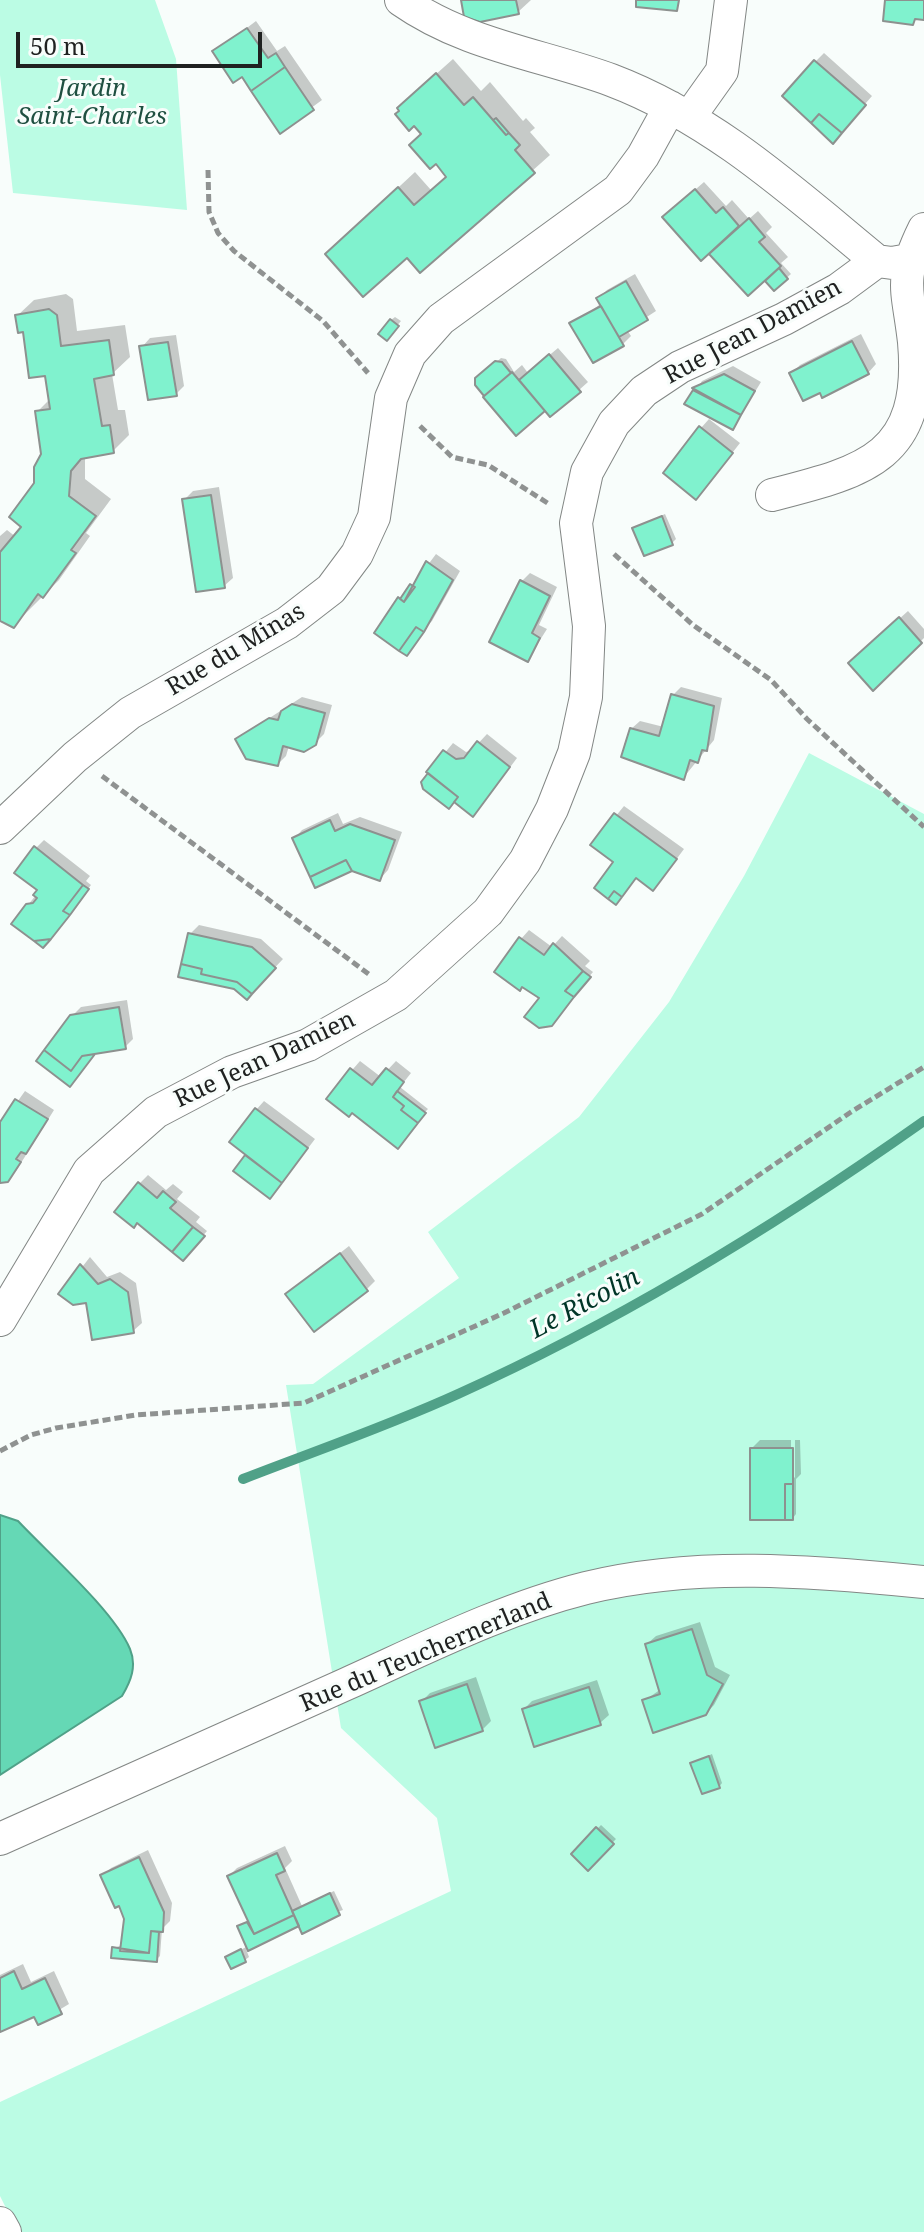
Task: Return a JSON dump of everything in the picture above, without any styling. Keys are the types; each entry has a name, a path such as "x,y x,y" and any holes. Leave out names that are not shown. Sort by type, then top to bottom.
{"street":[{"path":"401,0 421,14 477,40 611,80 680,112 749,156 893,260 905,297 914,342 916,382 911,421 884,452 847,476 772,495"},
{"name":"Rue du Minas","path":"0,828 75,757 130,713 287,623 331,589 357,554 374,517 391,398 410,354 441,319 618,190 680,112 722,71 731,0"},
{"path":"893,260 924,229"},
{"name":"Rue Jean Damien","path":"0,1320 89,1171 156,1112 232,1072 308,1045 396,995 488,912 525,861 552,809 574,753 586,697 589,626 576,523 587,472 614,423 644,391 680,367 784,319 893,260"},
{"name":"Rue du Teuchernerland","path":"0,1839 465,1631 586,1588 653,1576 718,1570 839,1574 924,1582"},
{"path":"0,2223 5,2232"}],"path":[{"path":"75,757 396,995"},
{"path":"0,1451 43,1432 136,1415 304,1403 504,1313 702,1214 851,1112 924,1067"}],"green space":[{"name":"Jardin Saint-Charles","path":"0,0 155,0 176,59 187,210 13,193 0,75"},
{"path":"809,753 924,814 924,2232 18,2232 0,2196 0,2102 451,1891 437,1818 341,1728 286,1385 313,1384 459,1278 428,1232 579,1117 669,1002 744,876"}],"shaded area":[{"path":"0,1515 18,1521 110,1617 130,1649 133,1667 122,1696 0,1775"}],"building":[{"path":"461,0 516,0 519,14 480,22 464,17"},
{"path":"636,0 679,0 677,11 636,7"},
{"path":"885,0 924,0 924,20 915,19 913,25 883,21"},
{"path":"247,28 268,58 276,53 285,67 251,91 242,77 233,83 212,51"},
{"path":"814,60 866,105 842,133 819,114 811,123 782,96"},
{"path":"285,67 314,110 280,134 251,91"},
{"path":"436,73 464,105 473,97 506,135 509,133 520,145 515,150 535,173 420,273 407,258 363,297 325,254 398,187 414,205 446,177 436,164 430,169 409,145 421,134 414,126 409,131 395,114 399,111 397,108"},
{"path":"819,114 842,133 833,144 811,123"},
{"path":"496,118 509,133 506,135 493,120"},
{"path":"695,189 716,213 723,207 739,226 701,261 662,217"},
{"path":"749,218 765,237 759,242 781,266 748,296 709,254"},
{"path":"779,268 788,279 774,291 765,281"},
{"path":"626,281 648,320 619,337 596,298"},
{"path":"601,306 624,346 593,363 569,323"},
{"path":"49,309 57,315 61,346 109,340 114,375 94,379 102,426 110,425 114,453 81,459 71,471 69,496 96,516 71,550 76,553 43,598 38,594 14,628 0,621 0,552 21,527 9,517 34,483 34,467 41,454 35,411 50,409 45,376 29,378 23,332 18,333 15,315"},
{"path":"390,319 399,326 387,341 378,334"},
{"path":"852,341 869,374 822,398 820,393 803,401 789,373"},
{"path":"168,342 177,396 148,400 139,346"},
{"path":"549,354 581,392 550,417 519,380"},
{"path":"495,361 502,362 511,373 484,396 475,385 475,378"},
{"path":"512,372 545,411 516,436 483,397"},
{"path":"724,374 755,391 741,415 692,388"},
{"path":"693,390 741,415 733,430 684,404"},
{"path":"699,426 733,453 696,500 663,473"},
{"path":"211,495 225,588 196,592 182,499"},
{"path":"662,516 673,545 644,556 632,528"},
{"path":"426,561 453,580 424,632 416,627 399,651 374,633 398,597 404,602"},
{"path":"520,580 550,596 532,633 540,638 528,662 489,642"},
{"path":"410,584 415,587 404,602 400,599"},
{"path":"899,617 922,643 873,691 848,663"},
{"path":"416,627 424,632 407,656 399,651"},
{"path":"671,694 714,706 707,751 702,750 698,763 690,760 684,780 621,757 630,728 659,736"},
{"path":"292,704 325,713 316,745 304,752 283,746 278,766 246,759 235,739 269,718 278,720 281,711"},
{"path":"477,741 510,767 473,817 454,802 458,797 426,772 443,750 456,759 464,758"},
{"path":"428,773 458,797 449,809 423,789 421,782"},
{"path":"614,813 677,859 653,891 636,878 622,897 614,891 608,899 594,888 613,862 590,845"},
{"path":"330,820 335,831 350,824 395,840 380,881 352,871 346,860 310,877 292,838"},
{"path":"34,846 83,885 63,911 70,915 51,939 34,941 11,924 26,904 33,903 37,898 33,895 37,890 14,873"},
{"path":"346,860 352,871 315,888 310,877"},
{"path":"83,885 89,889 70,915 63,911"},
{"path":"614,891 622,897 616,905 608,899"},
{"path":"188,933 252,947 276,968 252,994 237,982 201,974 202,969 181,964"},
{"path":"519,937 544,955 553,943 583,971 565,991 574,997 552,1026 539,1028 524,1017 539,998 522,987 520,991 494,972"},
{"path":"51,939 43,948 34,941"},
{"path":"181,964 202,969 201,974 237,982 252,994 247,1000 234,989 178,977"},
{"path":"583,971 591,977 574,997 565,991"},
{"path":"119,1007 126,1049 82,1056 71,1071 44,1050 70,1015"},
{"path":"44,1050 71,1071 82,1056 95,1054 70,1087 36,1061"},
{"path":"350,1068 372,1085 386,1068 404,1082 393,1097 404,1106 401,1110 418,1123 398,1149 352,1113 349,1117 326,1099"},
{"path":"397,1091 426,1113 418,1123 401,1110 404,1106 393,1097"},
{"path":"15,1099 48,1119 26,1154 21,1152 16,1159 21,1162 8,1182 0,1183 0,1122"},
{"path":"255,1108 308,1148 282,1183 229,1142"},
{"path":"245,1155 282,1183 270,1199 233,1171"},
{"path":"138,1182 157,1198 163,1191 176,1202 170,1208 193,1227 172,1252 137,1223 134,1228 114,1212"},
{"path":"193,1227 205,1236 183,1261 172,1252"},
{"path":"340,1253 368,1291 314,1332 285,1294"},
{"path":"80,1264 98,1284 110,1279 128,1292 134,1333 92,1340 86,1303 73,1305 58,1294"},
{"path":"750,1448 793,1448 793,1484 785,1484 785,1520 750,1520"},
{"path":"785,1484 793,1484 793,1520 785,1520"},
{"path":"692,1629 707,1675 723,1684 706,1715 653,1733 642,1700 660,1694 645,1644"},
{"path":"467,1684 483,1731 435,1748 419,1701"},
{"path":"589,1687 601,1725 534,1747 522,1709"},
{"path":"709,1756 720,1788 702,1794 690,1763"},
{"path":"596,1827 614,1844 588,1871 571,1854"},
{"path":"277,1853 285,1871 276,1875 294,1915 254,1934 227,1876"},
{"path":"139,1857 164,1912 163,1932 151,1931 149,1953 120,1951 124,1919 119,1906 115,1908 100,1875"},
{"path":"330,1893 340,1915 302,1934 292,1911"},
{"path":"294,1915 299,1926 248,1951 237,1926 247,1922 254,1934"},
{"path":"151,1931 159,1932 157,1962 111,1958 112,1947 149,1953"},
{"path":"241,1949 246,1962 231,1969 225,1957"},
{"path":"14,1971 22,1989 45,1978 62,2014 38,2025 34,2017 0,2032 0,1978"}],"waterway":[{"name":"Le Ricolin","path":"243,1479 432,1406 579,1335 755,1234 924,1121"}]}
